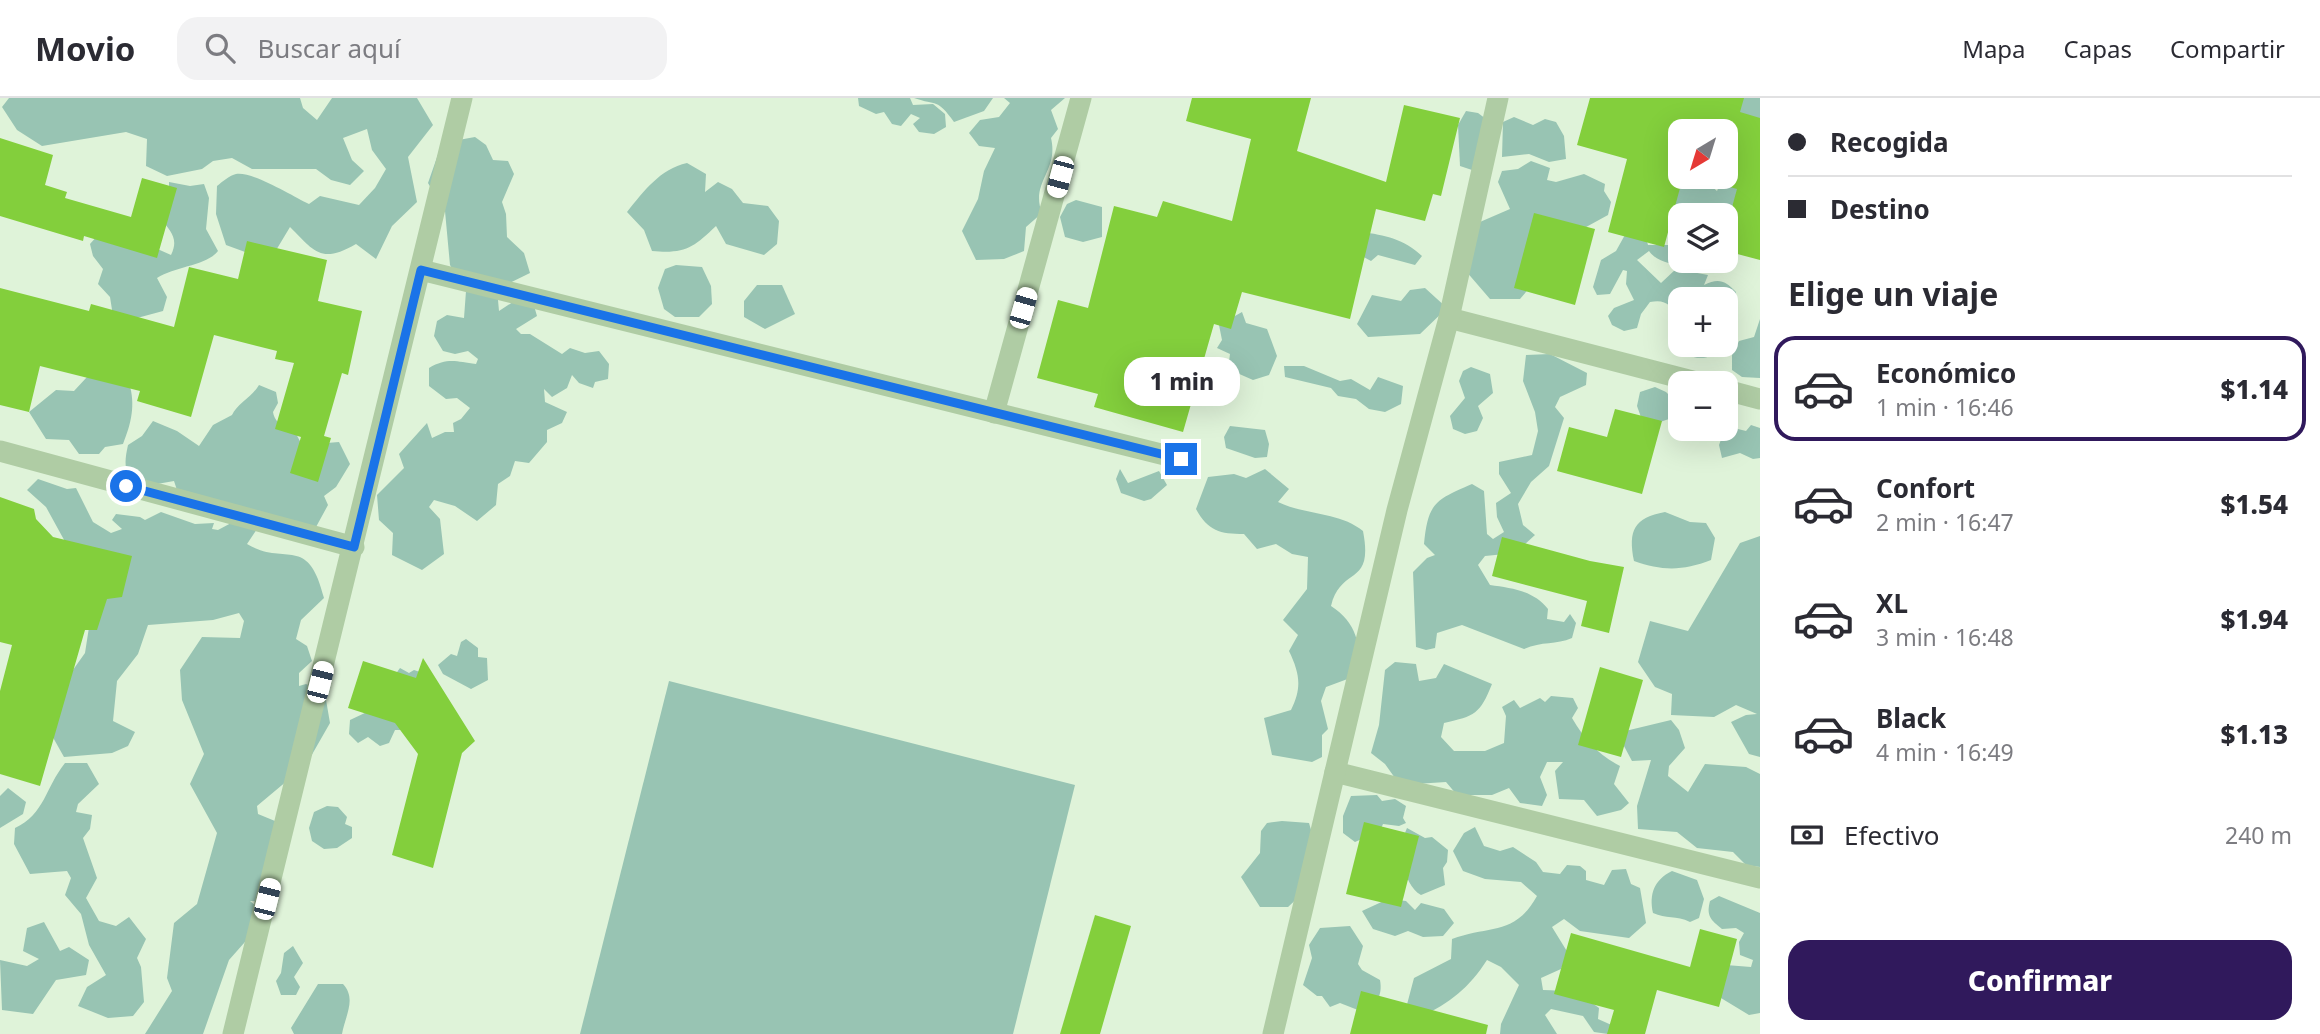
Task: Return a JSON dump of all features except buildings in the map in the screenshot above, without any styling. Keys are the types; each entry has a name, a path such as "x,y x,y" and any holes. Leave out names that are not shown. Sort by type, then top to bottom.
{"street":[{"path":"233,1034 462,98"},
{"path":"995,413 1081,98"},
{"path":"1273,1034 1397,510 1450,318 1497,98"},
{"path":"421,270 1181,459"},
{"path":"1450,318 1668,375"},
{"path":"1738,393 1760,399"},
{"path":"0,451 354,547"},
{"path":"1335,772 1760,878"}],"green space":[{"path":"9,98 300,98 303,108 317,120 332,98 417,98 433,125 408,157 417,202 392,226 376,259 356,244 334,253 319,252 290,227 275,252 259,257 226,245 216,214 217,186 231,176 243,174 262,180 309,204 320,196 359,205 375,188 386,169 372,150 367,129 343,138 352,160 364,171 350,185 331,180 316,169 252,169 232,158 213,161 202,169 167,176 146,166 147,139 126,132 42,146 17,130 2,107"},
{"path":"858,98 910,98 913,105 933,104 945,114 946,127 934,134 919,132 913,124 920,118 911,114 901,126 892,124 884,112 876,114 859,106"},
{"path":"914,98 993,98 984,111 954,122 940,106"},
{"path":"1004,98 1065,98 1051,110 1058,129 1051,138 1051,159 1039,193 1042,213 1026,227 1024,251 1004,259 976,260 962,231 978,199 984,171 995,148 979,146 969,133 980,120 999,117 1010,103"},
{"path":"1736,98 1760,98 1760,131 1735,117"},
{"path":"1466,111 1478,113 1490,122 1475,171 1460,166 1458,125"},
{"path":"1514,117 1533,125 1545,119 1556,122 1564,136 1566,159 1549,162 1529,154 1502,157 1503,122"},
{"path":"475,137 486,145 493,160 508,161 514,174 502,202 506,214 507,237 524,253 530,273 497,289 499,311 519,298 532,299 537,316 516,329 521,334 530,334 562,354 570,348 585,353 599,351 609,364 608,379 595,382 593,388 579,383 572,375 567,388 552,397 544,389 545,402 567,412 562,423 547,430 547,442 529,463 515,461 510,476 498,484 496,505 477,521 455,506 434,500 429,507 440,519 444,554 422,570 392,555 393,533 379,520 377,495 404,468 399,454 427,423 432,438 445,432 454,432 453,423 461,419 470,408 457,398 446,399 429,386 429,368 447,361 476,364 478,359 468,351 455,354 443,351 434,336 437,321 447,315 464,318 466,291 450,265 445,211 428,183 442,143"},
{"path":"1738,144 1743,212 1738,213 1738,203 1668,203 1668,214 1661,210 1673,189 1738,189"},
{"path":"1531,161 1550,168 1547,180 1556,182 1584,174 1605,184 1604,191 1611,202 1608,215 1577,232 1520,299 1490,299 1465,270 1473,225 1510,209 1498,182 1502,171 1518,169"},
{"path":"687,163 706,174 705,192 718,182 732,189 743,203 768,206 779,221 777,244 764,255 726,244 716,226 688,248 652,251 644,230 627,212 661,176"},
{"path":"169,182 190,186 204,184 209,198 206,229 218,251 206,260 157,278 167,297 163,311 126,321 113,316 110,297 98,284 103,269 93,256 90,244 98,235 153,247 171,255 174,240 160,218 169,197"},
{"path":"1076,200 1102,207 1102,237 1083,242 1065,237 1060,217 1067,204"},
{"path":"1361,232 1394,239 1422,256 1415,265 1378,255 1371,261 1360,255"},
{"path":"1626,233 1645,235 1648,245 1668,245 1668,263 1649,251 1637,260 1661,283 1672,273 1697,273 1708,275 1704,285 1721,281 1730,287 1668,287 1668,305 1664,302 1650,302 1641,314 1637,328 1624,331 1612,325 1608,316 1614,308 1634,300 1626,284 1627,271 1623,270 1610,294 1597,295 1593,287 1601,260 1616,251"},
{"path":"676,265 702,267 711,286 712,304 699,317 675,317 664,309 658,288 665,269"},
{"path":"757,285 782,285 795,314 765,329 744,317 744,301"},
{"path":"1425,288 1447,308 1420,334 1368,337 1357,324 1372,295 1401,301 1410,290"},
{"path":"1242,312 1246,323 1267,329 1277,356 1269,375 1253,380 1228,369 1230,354 1217,348 1222,340 1219,325"},
{"path":"1760,319 1760,378 1742,377 1738,371 1732,370 1732,357 1738,357 1739,341 1754,337"},
{"path":"1550,354 1587,373 1586,385 1560,397 1555,407 1564,418 1549,466 1531,482 1518,504 1523,525 1535,535 1515,553 1485,556 1478,565 1490,585 1522,591 1536,598 1548,609 1547,619 1564,622 1570,614 1576,623 1572,638 1524,649 1462,625 1437,633 1435,648 1426,650 1416,647 1413,572 1427,558 1435,555 1424,544 1431,511 1449,494 1472,484 1484,491 1487,534 1493,539 1504,532 1497,517 1496,503 1511,493 1499,474 1499,462 1532,455 1538,431 1535,412 1523,381 1526,355"},
{"path":"1284,366 1304,366 1340,381 1351,379 1370,390 1378,377 1403,386 1401,404 1385,412 1369,409 1356,399 1338,396 1331,388 1285,377"},
{"path":"1471,367 1490,374 1493,393 1478,406 1483,418 1477,431 1465,434 1453,429 1450,416 1465,398 1459,381 1463,371"},
{"path":"87,377 129,383 131,391 132,414 123,444 105,447 99,454 79,454 69,440 46,439 29,412 56,390 74,391"},
{"path":"259,385 276,392 278,403 273,412 274,416 280,424 294,430 302,445 339,442 350,464 336,487 324,496 328,505 316,527 178,493 174,481 140,487 130,478 126,463 128,445 142,436 153,421 177,431 199,446 213,425 232,415"},
{"path":"1655,387 1666,392 1668,419 1654,424 1642,420 1637,406 1640,392"},
{"path":"1751,425 1760,428 1760,458 1753,459 1740,453 1722,458 1720,441 1738,441 1738,429 1746,431"},
{"path":"1230,426 1265,430 1269,444 1267,457 1255,458 1226,448 1224,437"},
{"path":"1120,469 1128,483 1159,471 1167,485 1151,499 1144,501 1121,493 1116,479"},
{"path":"1265,469 1289,489 1278,502 1344,520 1363,531 1364,561 1360,569 1336,593 1331,606 1352,627 1360,653 1361,674 1326,687 1321,701 1328,729 1322,735 1322,757 1312,762 1272,755 1264,718 1291,710 1297,695 1296,667 1289,651 1298,635 1283,620 1307,589 1308,557 1292,554 1276,544 1257,549 1244,534 1221,532 1210,527 1196,509 1208,477 1234,474 1246,478"},
{"path":"38,479 67,489 76,488 93,522 111,533 122,529 112,520 116,514 145,520 161,512 195,524 214,523 212,529 218,530 233,522 257,529 247,544 273,553 303,558 311,565 318,578 324,598 301,620 296,639 307,646 312,661 299,673 299,686 306,684 325,694 330,723 306,765 257,806 258,814 275,821 281,880 276,902 250,901 268,916 229,960 203,1034 145,1034 172,991 167,978 174,923 197,904 217,833 190,784 204,754 182,700 180,670 202,637 240,638 244,621 239,613 213,620 148,625 138,654 117,681 113,721 135,732 128,746 112,753 64,757 46,725 63,684 85,653 92,608 74,558 46,507 27,490"},
{"path":"1665,512 1690,522 1706,523 1715,538 1711,560 1672,568 1654,567 1634,561 1632,541 1636,527 1646,518"},
{"path":"1760,536 1760,757 1749,754 1731,722 1746,715 1757,714 1736,705 1714,717 1671,715 1672,694 1655,687 1638,662 1650,621 1688,631 1740,543"},
{"path":"466,639 478,648 478,657 487,658 488,680 471,689 443,674 438,665 451,654 457,656 461,642"},
{"path":"1395,662 1416,664 1419,681 1436,678 1444,664 1492,684 1480,708 1463,718 1444,723 1441,737 1454,751 1485,751 1504,743 1506,716 1502,707 1514,700 1520,708 1540,698 1545,702 1551,696 1573,698 1578,708 1572,718 1592,746 1620,766 1614,784 1629,803 1621,810 1597,816 1584,800 1559,799 1555,771 1563,762 1547,762 1540,777 1547,795 1542,806 1520,803 1509,788 1492,795 1457,795 1446,782 1400,785 1385,764 1371,753 1379,725 1385,670"},
{"path":"400,668 409,673 414,670 423,673 409,730 395,730 389,743 380,746 368,737 358,743 349,734 350,720 369,711"},
{"path":"669,681 1075,785 1013,1034 580,1034"},
{"path":"1671,720 1679,730 1685,748 1669,766 1668,776 1688,792 1705,764 1746,767 1760,774 1760,867 1746,865 1733,852 1697,848 1677,832 1638,829 1637,806 1651,760 1632,761 1617,733"},
{"path":"65,763 87,763 99,784 78,804 76,812 92,815 90,829 83,838 97,878 86,898 99,921 116,926 129,917 146,939 137,958 141,967 144,1002 133,1016 108,1018 78,1006 87,987 106,975 89,945 81,914 65,895 71,878 67,871 30,874 14,844 15,828 39,808"},
{"path":"8,788 26,802 23,814 0,828 0,796"},
{"path":"1377,795 1382,801 1395,799 1406,806 1403,818 1406,823 1399,826 1383,824 1380,831 1355,842 1343,833 1343,816 1351,796"},
{"path":"327,806 338,807 347,817 345,824 352,827 352,838 337,848 324,849 312,841 309,828 314,812"},
{"path":"1267,823 1309,823 1316,847 1304,859 1303,893 1288,907 1260,907 1241,877 1260,853 1261,831"},
{"path":"1475,827 1484,846 1500,851 1513,847 1536,862 1543,872 1560,874 1567,865 1580,866 1586,871 1586,880 1604,885 1612,870 1626,869 1631,884 1640,888 1646,923 1629,938 1580,931 1564,919 1552,927 1568,953 1561,969 1541,978 1543,990 1572,994 1593,1003 1599,1008 1598,1019 1616,1027 1608,1034 1594,1032 1583,1016 1551,1009 1545,1015 1557,1034 1500,1034 1501,1024 1519,985 1501,967 1487,960 1466,987 1441,1006 1420,1017 1405,1012 1414,978 1451,959 1452,939 1500,927 1520,918 1537,896 1521,882 1485,879 1463,871 1453,851 1464,833"},
{"path":"1407,828 1425,838 1432,837 1448,850 1447,862 1443,868 1445,885 1421,895 1410,883 1402,855"},
{"path":"1672,871 1697,880 1704,899 1699,918 1690,922 1653,913 1654,888"},
{"path":"1719,896 1760,913 1760,1013 1749,1015 1716,995 1726,965 1751,967 1753,960 1740,955 1739,942 1744,933 1736,928 1722,929 1710,917 1710,901"},
{"path":"1388,899 1406,901 1415,910 1421,903 1444,909 1454,923 1443,936 1423,937 1408,931 1395,936 1373,929 1362,911"},
{"path":"44,922 60,951 69,947 89,960 86,975 56,980 33,1014 2,1010 0,960 27,966 39,959 23,951 27,928"},
{"path":"1350,926 1363,946 1358,964 1362,970 1380,980 1378,999 1363,1012 1340,1003 1330,1007 1322,996 1317,996 1303,985 1312,958 1309,945 1320,928"},
{"path":"293,946 303,963 294,977 300,987 296,995 281,995 276,981 281,973 284,953"},
{"path":"318,984 343,984 347,990 350,1002 342,1034 294,1034 291,1028"}],"route":[{"path":"126,486 354,547 421,270 1181,459"}]}
